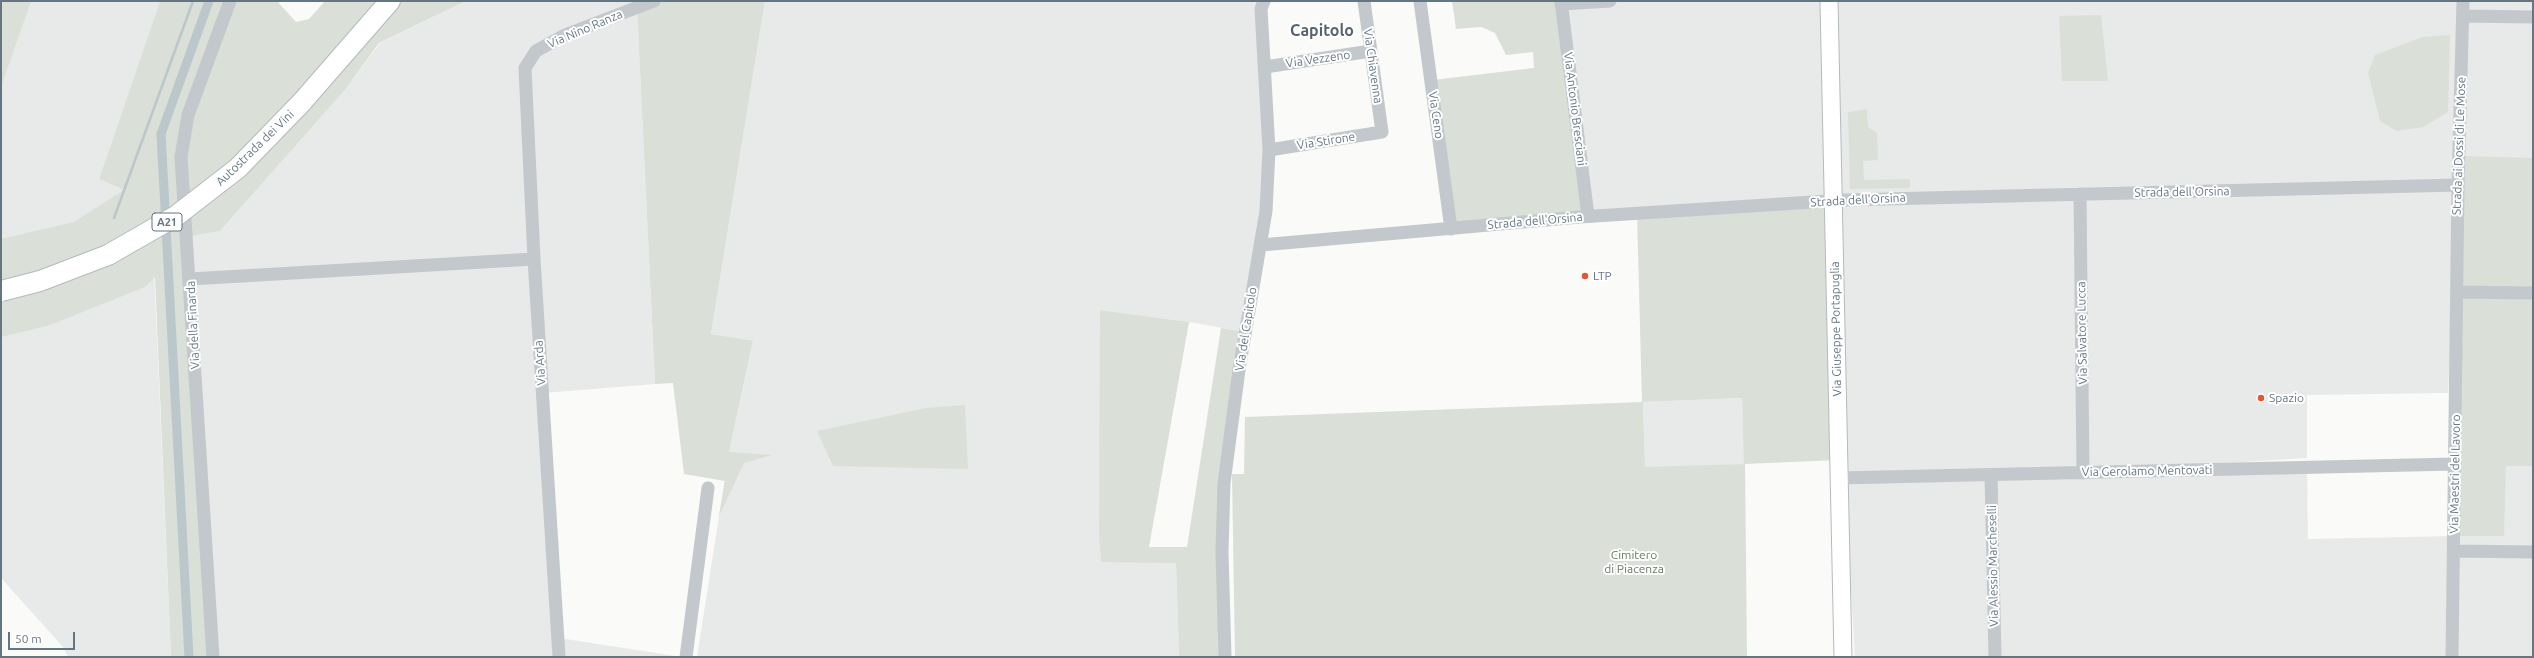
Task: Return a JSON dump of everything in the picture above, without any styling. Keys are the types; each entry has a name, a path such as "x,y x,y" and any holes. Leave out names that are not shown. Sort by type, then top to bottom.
{"highway":[{"name":"Autostrada dei Vini","path":"1,291 40,281 108,255 176,216 238,168 300,95 372,1"},
{"name":"Autostrada dei Vini","path":"1,277 79,253 160,210 196,187 300,95 390,1"}],"main road":[{"name":"Via Giuseppe Portapuglia","path":"1829,1 1839,201"},
{"name":"Via Giuseppe Portapuglia","path":"1840,1 1839,201 1844,478 1843,657"},
{"name":"Via Giuseppe Portapuglia","path":"1844,478 1854,657"}],"street":[{"name":"Via della Finarda","path":"212,657 190,279 181,157 188,115 230,1"},
{"name":"Via Nino Ranza","path":"525,68 536,51 565,35 654,1"},
{"name":"Via del Capitolo","path":"1225,657 1222,552 1224,483 1239,370 1266,211 1269,150 1261,10 1264,1"},
{"name":"Via Chiavenna","path":"1364,1 1382,132"},
{"name":"Via Ceno","path":"1420,1 1451,229"},
{"path":"1561,3 1610,1"},
{"name":"Strada ai Dossi di Le Mose","path":"2457,292 2458,185 2463,1"},
{"name":"Via Antonio Bresciani","path":"1561,3 1588,216"},
{"path":"2463,16 2533,17"},
{"name":"Via Vezzeno","path":"1264,67 1371,51"},
{"name":"Via Arda","path":"525,68 534,259 559,657"},
{"name":"Via Stirone","path":"1269,150 1382,132"},
{"name":"Strada dell'Orsina","path":"1260,245 1588,216 1839,201 2458,185"},
{"name":"Via Salvatore Lucca","path":"2080,194 2083,473"},
{"path":"190,279 534,259"},
{"path":"2457,292 2533,293"},
{"name":"Via Maestri del Lavoro","path":"2452,657 2457,292"},
{"name":"Via Gerolamo Mentovati","path":"1844,478 2455,464"},
{"name":"Via Alessio Marcheselli","path":"1991,475 1995,657"},
{"path":"686,657 708,488"},
{"path":"2454,550 2533,552"}],"shaded area":[{"path":"1,1 160,1 99,179 135,195 153,246 171,657 68,657 63,647 1,578"},
{"path":"466,1 650,1 637,8 655,384 543,393 559,638 682,657 219,657 192,236 220,231 345,90 380,43"},
{"path":"765,1 1257,1 1262,9 1268,151 1245,332 1189,322 1100,310 1101,562 1176,562 1179,657 697,657 729,452 753,342 711,334"},
{"path":"1561,1 2533,1 2533,657 1855,657 1844,477 1840,201 1588,217","holes":["2458,199 2455,536 2308,539 2307,470 2083,472 2307,458 2307,395 2448,393"]},
{"path":"1742,398 1745,464 1645,468 1643,402"}],"green space":[{"path":"1,1 31,1 1,87"},
{"path":"160,1 277,1 296,22 309,19 325,1 466,1 379,43 345,90 220,231 192,236 219,657 171,657 155,277 145,287 50,325 1,337 1,239 74,222 124,190 99,179"},
{"path":"650,1 765,1 711,334 753,341 729,452 772,455 744,463 719,516 725,481 684,474 673,383 655,384 637,8"},
{"path":"1452,1 1561,1 1588,216 1451,229 1433,80 1534,68 1533,52 1506,55 1495,33 1481,27 1456,29"},
{"path":"2101,15 2108,81 2062,81 2059,16"},
{"path":"2450,35 2448,112 2423,127 2397,131 2380,121 2368,73 2375,55 2423,37"},
{"path":"1867,109 1868,127 1877,133 1878,160 1863,161 1864,180 1910,179 1910,188 1850,189 1848,112"},
{"path":"2460,156 2533,158 2533,466 2506,466 2504,536 2455,536"},
{"name":"Cimitero di Piacenza","path":"1832,201 1838,460 1745,464 1747,657 1235,657 1232,474 1244,474 1245,417 1642,402 1637,213","holes":["1742,398 1744,464 1645,467 1643,402"]},
{"path":"1100,310 1189,322 1149,547 1187,547 1221,328 1245,332 1219,548 1220,657 1179,657 1176,563 1101,562 1099,533"},
{"path":"965,405 968,469 833,466 817,431 926,408"}],"waterway":[{"path":"114,218 193,1"},
{"path":"189,657 161,134 209,1"}],"place":[{"name":"LTP","path":"1585,276"},
{"name":"Spazio","path":"2261,398"}],"district":[{"name":"Capitolo","path":"1322,31"}]}
